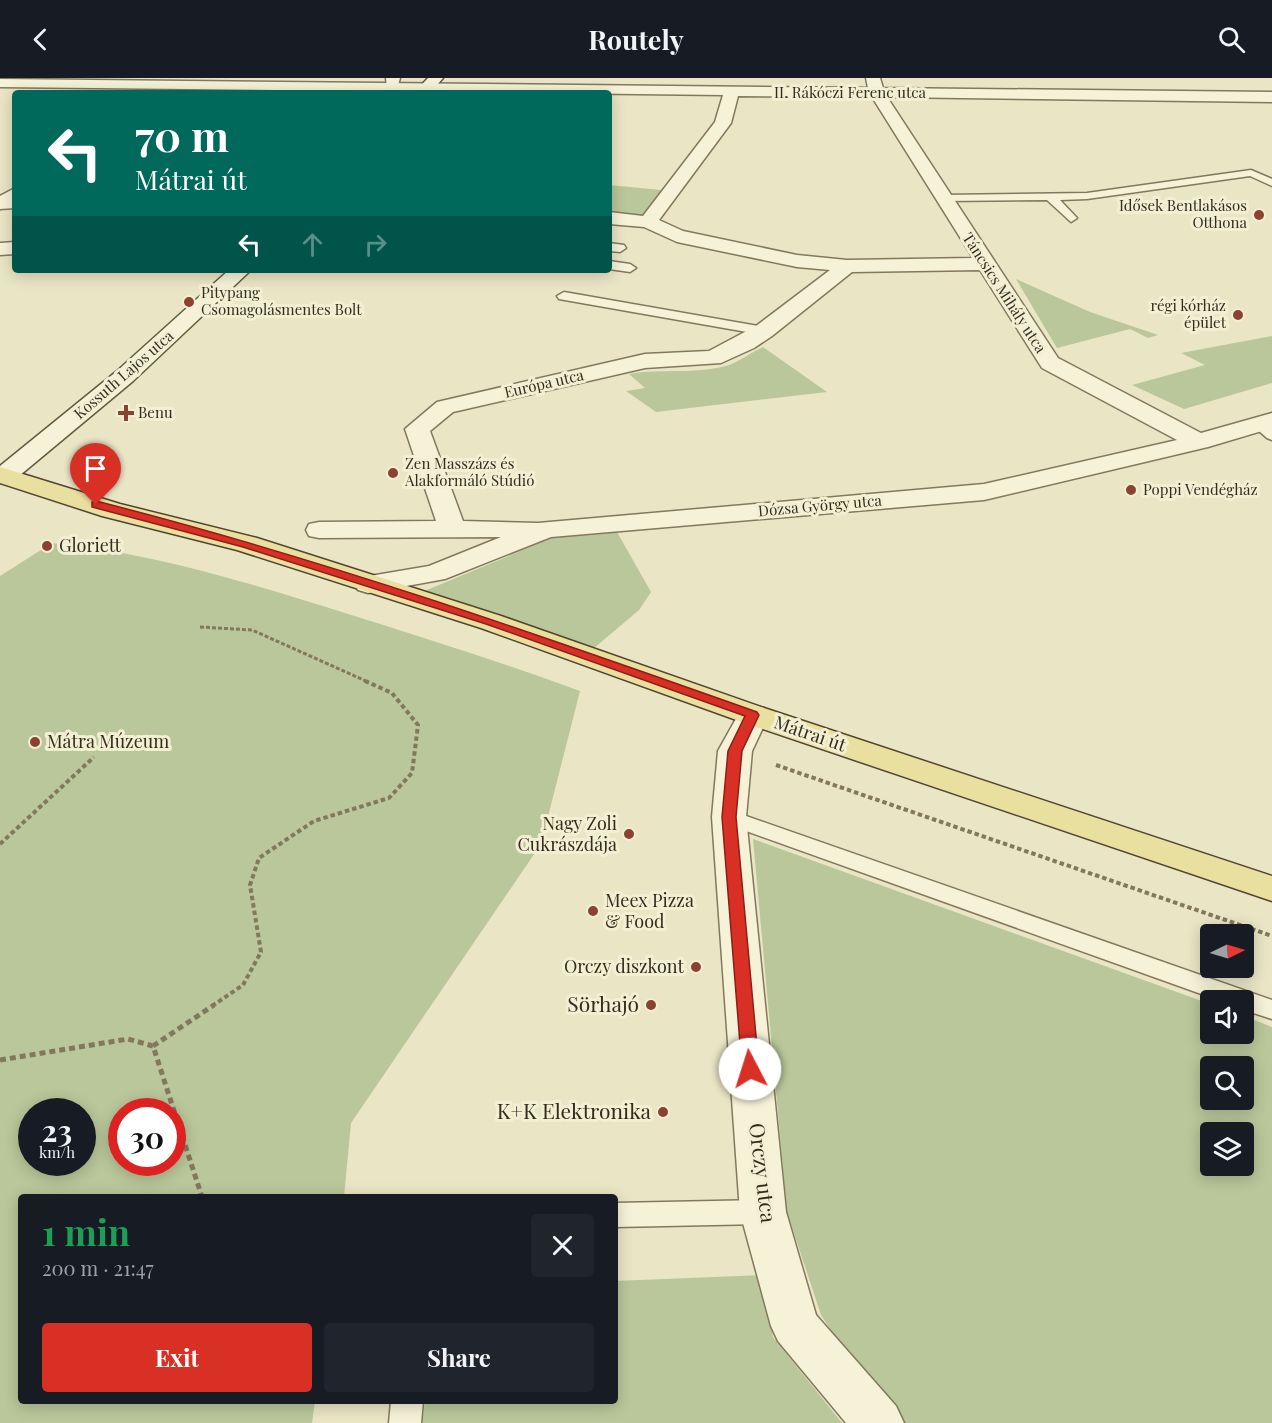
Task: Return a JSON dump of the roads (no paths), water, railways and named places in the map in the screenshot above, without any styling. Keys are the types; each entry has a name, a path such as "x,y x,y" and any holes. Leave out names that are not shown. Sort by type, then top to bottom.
{"main road":[{"name":"Mátrai út","path":"2,476 111,510 247,544 491,622 744,733 1272,889"}],"street":[{"path":"1056,78 1068,95"},
{"name":"II. Rákóczi Ferenc utca","path":"0,82 49,80 147,89 393,82 428,86 731,92 874,85 1068,95 1272,97"},
{"name":"Táncsics Mihály utca","path":"874,85 943,198 1050,363 1199,442"},
{"path":"648,222 723,123 731,92"},
{"path":"612,218 648,222 677,236 797,261 847,266 985,264"},
{"name":"Európa utca","path":"452,529 417,429 445,407 645,361 712,358 746,343 764,331 847,266"},
{"name":"Kossuth Lajos utca","path":"2,476 126,376 238,273"},
{"name":"Dózsa György utca","path":"368,584 435,573 546,529 984,492 1268,426"},
{"path":"319,530 546,529"},
{"name":"Orczy utca","path":"744,733 729,817 763,1212 795,1326 879,1423"}],"lane":[{"path":"943,198 1087,196 1272,172"},
{"path":"1251,173 1272,183"},
{"path":"1050,196 1071,218"},
{"path":"612,265 630,268"},
{"path":"564,296 764,331"},
{"path":"729,817 1272,1010"},
{"path":"618,1215 763,1212"},
{"path":"405,1423 407,1404"}],"place":[{"name":"Idősek Bentlakásos Otthona","path":"1259,215"},
{"name":"Pitypang Csomagolásmentes Bolt","path":"189,302"},
{"name":"régi kórház épület","path":"1238,315"},
{"name":"Benu","path":"126,413"},
{"name":"Zen Masszázs és Alakformáló Stúdió","path":"393,473"},
{"name":"Poppi Vendégház","path":"1131,490"},
{"name":"Gloriett","path":"47,546"},
{"name":"Mátra Múzeum","path":"35,742"},
{"name":"Nagy Zoli Cukrászdája","path":"629,834"},
{"name":"Meex Pizza & Food","path":"593,911"},
{"name":"Orczy diszkont","path":"696,967"},
{"name":"Sörhajó","path":"651,1005"},
{"name":"K+K Elektronika","path":"663,1112"}]}
